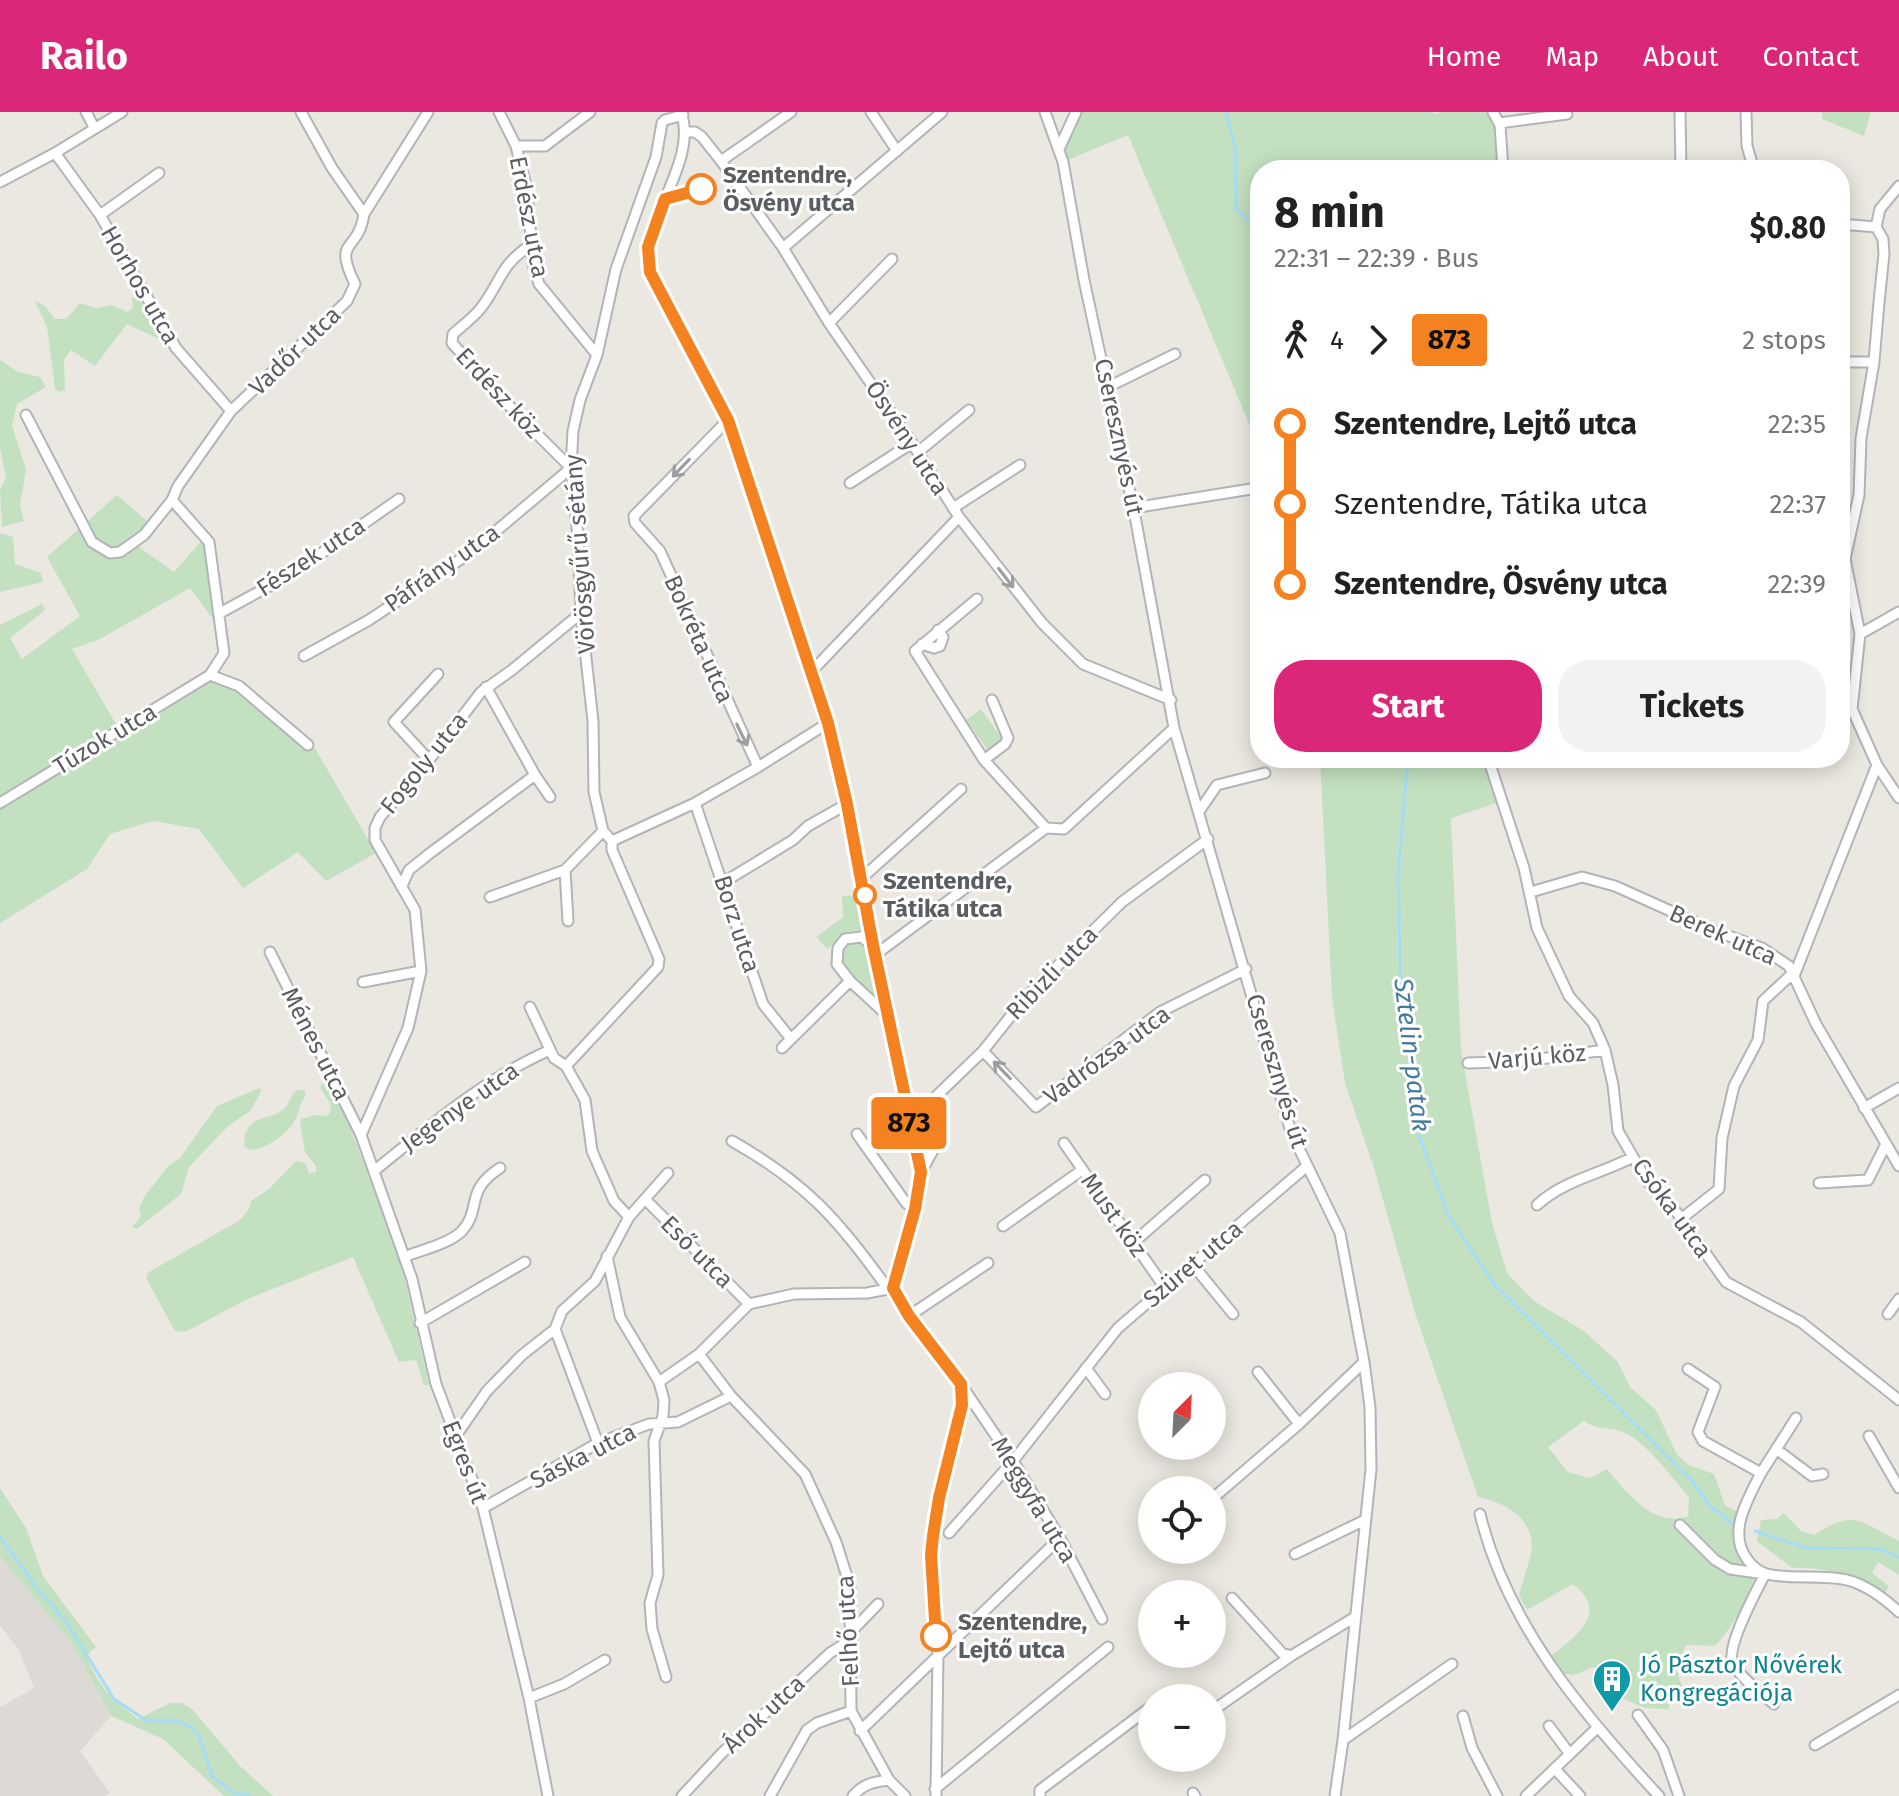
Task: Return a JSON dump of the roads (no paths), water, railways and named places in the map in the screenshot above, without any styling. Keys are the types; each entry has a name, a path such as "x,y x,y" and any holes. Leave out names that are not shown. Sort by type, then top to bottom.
{"street":[{"path":"86,112 94,127"},
{"path":"0,182 122,112"},
{"path":"301,112 332,168 364,214"},
{"name":"Vadőr utca","path":"26,415 92,542 110,553 120,552 144,535 172,500 178,486 231,411 347,301 355,284 344,261 346,248 361,231 364,214 428,112"},
{"name":"Erdész utca","path":"499,112 516,146 528,198 533,264 539,284 597,355"},
{"path":"516,146 545,146 590,112"},
{"path":"721,161 791,112"},
{"path":"871,112 897,151"},
{"path":"783,248 942,112"},
{"name":"Cseresznyés út","path":"1045,112 1059,149 1133,508 1174,728 1291,1132 1340,1233 1364,1362 1371,1469 1335,1796"},
{"path":"1059,149 1076,112"},
{"path":"1493,112 1499,123 1502,160"},
{"path":"1680,112 1681,160"},
{"path":"1746,112 1747,146 1751,160"},
{"path":"682,114 685,132 678,163 653,231 648,261 656,285 728,420 828,723 921,1172"},
{"name":"Vörösgyűrű sétány","path":"566,1066 658,967 659,959 612,850 612,841 603,831 594,792 593,721 581,613 571,468 573,431 580,400 597,355 616,269 656,157 662,123 682,114"},
{"path":"1499,123 1567,114"},
{"name":"Ösvény utca","path":"685,132 695,132 702,137 721,161 783,248 829,323 956,512 1042,623 1083,664 1171,700"},
{"name":"Horhos utca","path":"55,153 100,215 176,348 231,411"},
{"path":"100,215 159,173"},
{"path":"1850,536 1859,495 1861,438 1874,362 1884,254 1883,239 1876,227 1880,209 1899,188"},
{"path":"1850,225 1876,227"},
{"name":"Erdész köz","path":"532,244 513,257 501,271 480,309 453,334 452,343 571,468"},
{"path":"829,323 892,259"},
{"path":"1108,387 1175,354"},
{"path":"1850,362 1874,362"},
{"path":"918,452 969,410"},
{"name":"Bokréta utca","path":"728,420 634,516 635,523 660,551 758,767"},
{"path":"850,483 912,443"},
{"path":"812,671 956,512 1020,465"},
{"name":"Páfrány utca","path":"304,656 369,620 470,553 571,468"},
{"path":"1133,508 1250,489"},
{"name":"Fészek utca","path":"220,613 293,573 399,499"},
{"path":"172,500 209,542 220,613 218,624 225,648 210,675 239,686 308,745"},
{"path":"1850,584 1860,634 1852,709 1877,765 1899,798"},
{"path":"977,599 915,651 984,760 1046,828"},
{"path":"1860,634 1899,612"},
{"name":"Fogoly utca","path":"361,1135 408,1028 421,971 415,910 375,840 375,828 380,817 486,687 512,670 581,613"},
{"path":"429,760 394,722 438,674"},
{"name":"Túzok utca","path":"0,803 210,675"},
{"path":"486,687 550,797"},
{"path":"984,760 1008,738 992,700"},
{"path":"612,841 695,803 828,723"},
{"path":"874,950 1046,828 1064,829 1174,728"},
{"path":"1681,1219 1719,1189 1722,1138 1734,1086 1758,1040 1763,1001 1793,974 1877,765"},
{"name":"Csóka utca","path":"1491,768 1531,892 1537,928 1569,996 1593,1023 1605,1050 1618,1131 1647,1181 1681,1219 1726,1282 1801,1322 1899,1400"},
{"path":"1200,810 1217,785 1265,773"},
{"path":"402,886 409,870 535,775"},
{"path":"862,878 961,789"},
{"name":"Borz utca","path":"695,803 763,1004 791,1039"},
{"path":"724,882 847,804"},
{"path":"490,897 565,870 603,831"},
{"name":"Ribizli utca","path":"908,1117 925,1107 983,1051 1017,1007 1122,902 1208,839"},
{"path":"565,870 568,921"},
{"name":"Berek utca","path":"1531,892 1582,877 1615,886 1715,931 1762,948 1789,966 1816,1024 1899,1166"},
{"path":"874,950 861,937 855,936 840,943 836,953 837,964 850,981 888,1016"},
{"name":"Ménes utca","path":"270,952 361,1135"},
{"name":"Vadrózsa utca","path":"983,1051 1036,1107 1160,1012 1246,969"},
{"path":"363,982 421,971"},
{"path":"782,1048 850,981"},
{"path":"530,1007 554,1058 566,1066 585,1100 589,1139 604,1180 614,1201 629,1217"},
{"name":"Jegenye utca","path":"374,1171 500,1074 550,1050"},
{"name":"Varjú köz","path":"1468,1063 1526,1061 1605,1050"},
{"path":"1864,1108 1899,1088"},
{"path":"857,1134 906,1203 915,1209"},
{"path":"659,1382 699,1354 749,1304 794,1294 867,1293 891,1288 915,1209 921,1172 942,1134"},
{"name":"Egres út","path":"361,1135 412,1279 436,1384 483,1508 529,1698 548,1796"},
{"name":"Meggyfa utca","path":"732,1141 767,1161 804,1189 847,1232 891,1288 1013,1461 1060,1538 1102,1619"},
{"name":"Must köz","path":"1064,1143 1165,1288"},
{"path":"1819,1183 1868,1180 1885,1146"},
{"path":"1537,1205 1554,1190 1609,1170 1633,1157"},
{"name":"Szüret utca","path":"949,1533 1013,1461 1118,1328 1307,1166"},
{"path":"404,1257 460,1232 468,1221 480,1185 500,1168"},
{"path":"1003,1226 1082,1170"},
{"path":"455,1437 487,1391 530,1347 555,1329 562,1311 595,1281 629,1217 668,1173"},
{"path":"1134,1242 1205,1180"},
{"name":"Eső utca","path":"645,1199 749,1304"},
{"path":"607,1256 620,1317 659,1382 664,1400 661,1424 656,1429 654,1441 658,1575 650,1603 652,1629 666,1677"},
{"path":"420,1323 525,1262"},
{"path":"909,1316 988,1263"},
{"path":"1193,1265 1233,1314"},
{"path":"1888,1314 1899,1299"},
{"path":"555,1329 598,1443"},
{"name":"Felhő utca","path":"699,1354 731,1396 805,1474 845,1564 850,1586 851,1711 889,1780 905,1796"},
{"path":"1226,1487 1364,1362"},
{"path":"1086,1368 1105,1394"},
{"path":"1688,1369 1715,1387 1698,1432 1703,1441 1761,1473"},
{"path":"1258,1372 1299,1424"},
{"path":"935,1793 938,1654 931,1555 939,1498 962,1405 961,1384"},
{"name":"Sáska utca","path":"483,1508 598,1443 649,1424 678,1422 731,1396"},
{"path":"1765,1574 1746,1558 1740,1538 1743,1511 1761,1473 1796,1418"},
{"path":"1869,1436 1899,1488"},
{"path":"1776,1449 1812,1476 1823,1474"},
{"path":"1480,1514 1505,1587 1550,1666 1597,1728 1659,1796"},
{"path":"1295,1554 1365,1520"},
{"path":"1680,1525 1730,1569 1849,1580 1870,1589 1899,1612"},
{"path":"860,1731 1060,1538"},
{"path":"1765,1574 1735,1640 1731,1658 1736,1668 1774,1704"},
{"path":"1232,1598 1282,1653 1291,1656"},
{"name":"Árok utca","path":"682,1796 722,1753 852,1636 878,1604"},
{"path":"1226,1701 1355,1617"},
{"path":"935,1793 1108,1647"},
{"path":"529,1698 564,1684 605,1660"},
{"path":"1343,1740 1452,1664"},
{"path":"1815,1745 1899,1695"},
{"path":"770,1796 807,1730 817,1723 851,1711"},
{"path":"1638,1715 1663,1750 1679,1796"},
{"path":"1040,1796 1040,1790 1138,1716"},
{"path":"1463,1716 1472,1748 1497,1796"},
{"path":"1549,1726 1569,1753"},
{"path":"1526,1796 1597,1728"},
{"path":"1555,1769 1580,1796"},
{"path":"853,1796 860,1787 889,1780"}],"waterway":[{"name":"Sztelin-patak","path":"1226,112 1235,148 1236,208 1250,224"},
{"name":"Sztelin-patak","path":"1407,768 1398,875 1401,998 1419,1135 1448,1215 1494,1284 1691,1480 1711,1507 1733,1524"},
{"name":"Sztelin-patak","path":"1755,1531 1807,1548 1880,1549 1899,1558"},
{"path":"0,1537 67,1623 114,1699 147,1721 179,1721 191,1727 199,1736 212,1776 232,1792 250,1796"}],"place":[{"name":"Szentendre, Ösvény utca","path":"701,189"},
{"name":"Szentendre, Tátika utca","path":"865,895"},
{"name":"Szentendre, Lejtő utca","path":"936,1636"},
{"name":"Jó Pásztor Nővérek Kongregációja","path":"1612,1713"}]}
